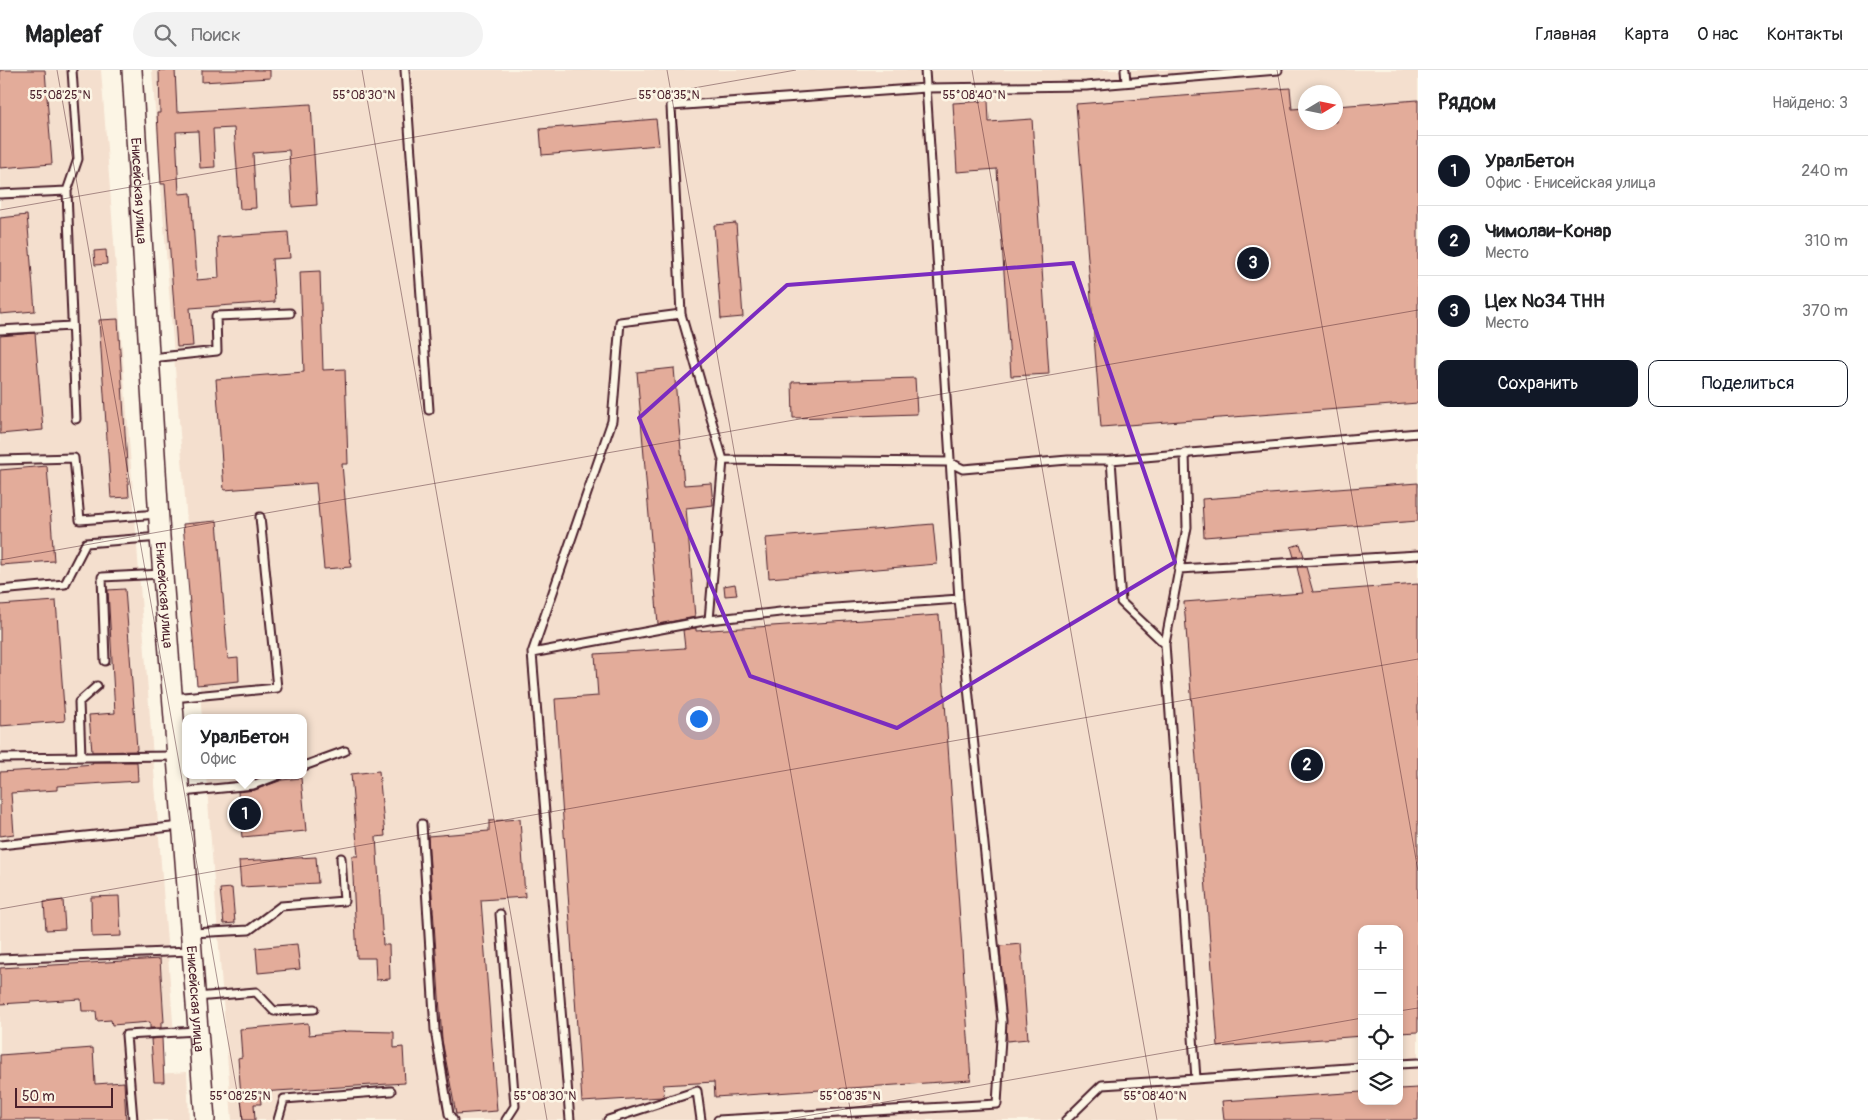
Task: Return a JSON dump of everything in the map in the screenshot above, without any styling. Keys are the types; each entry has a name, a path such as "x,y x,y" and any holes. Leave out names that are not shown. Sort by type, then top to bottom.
{"street":[{"name":"Енисейская улица","path":"132,70 160,537 184,826 205,1120"}],"lane":[{"path":"72,70 78,159 67,191 76,419"},
{"path":"405,70 428,410"},
{"path":"718,1120 997,1104 1002,1021 959,599 925,70"},
{"path":"1125,70 1126,82"},
{"path":"709,620 724,460 681,314 672,106 926,88 1027,85 1053,87 1278,70"},
{"path":"0,194 67,191"},
{"path":"149,358 217,351 216,316 290,313"},
{"path":"570,1120 532,653 612,421 620,322 681,314"},
{"path":"0,330 72,326"},
{"path":"724,460 949,462 963,469 1068,460 1111,460 1418,433"},
{"path":"1185,453 1187,527 1165,644 1196,1079"},
{"path":"0,460 74,458 80,520 159,514"},
{"path":"1111,460 1121,602 1165,644"},
{"path":"173,698 277,688 260,516"},
{"path":"0,590 65,584 86,543 160,537"},
{"path":"1179,569 1418,556"},
{"path":"105,661 102,577 163,574"},
{"path":"532,653 709,620 780,612 959,599"},
{"path":"81,757 79,702 97,686"},
{"path":"307,765 345,751"},
{"path":"0,758 178,756"},
{"path":"181,792 253,785 269,779"},
{"path":"422,824 435,1030 449,1114 452,1120"},
{"path":"0,845 184,826"},
{"path":"0,959 192,942 249,930 282,906 344,901 341,858"},
{"path":"500,914 515,1106 506,1120"},
{"path":"196,997 256,992 274,1011 314,1009"},
{"path":"133,1120 126,1034 198,1031"},
{"path":"1403,1064 1418,1062"},
{"path":"1066,1120 1102,1085 1358,1067"},
{"path":"278,1120 284,1099 391,1091"},
{"path":"608,1120 698,1091 701,1120"}],"highlighted area":[{"path":"1073,263 1175,562 897,728 750,676 639,418 787,285"}],"shaded area":[{"path":"0,70 101,70 174,1035 155,1037 157,1074 187,1072 189,1120 0,1120"},
{"path":"152,70 1418,70 1418,1120 232,1120 206,779 307,779 307,714 202,714"}],"building":[{"path":"0,70 45,70 52,164 0,168"},
{"path":"159,70 175,70 177,112 311,104 317,205 292,207 289,150 253,153 256,208 240,209 234,128 213,129 215,167 200,168 198,131 176,132 179,194 191,193 197,280 219,278 217,237 288,232 290,258 272,259 275,302 190,308 193,346 177,347 165,184 161,184 157,113 160,113"},
{"path":"202,70 270,70 270,78 202,82"},
{"path":"1290,88 1292,109 1298,109 1298,130 1343,130 1343,105 1418,100 1418,403 1101,427 1076,104"},
{"path":"988,101 989,122 1032,119 1049,374 1011,376 997,169 957,172 953,103"},
{"path":"656,119 659,145 542,155 540,129"},
{"path":"27,215 35,311 0,314 0,218"},
{"path":"736,223 743,317 721,319 714,225"},
{"path":"106,250 107,264 95,265 94,251"},
{"path":"320,271 323,370 345,369 348,464 342,464 351,567 324,569 316,483 224,490 216,379 304,372 300,272"},
{"path":"118,319 129,497 111,498 99,320"},
{"path":"35,333 43,430 0,434 0,336"},
{"path":"674,368 684,485 711,483 713,505 686,508 695,617 658,624 637,372"},
{"path":"915,378 917,414 793,418 792,382"},
{"path":"47,466 54,561 0,565 0,470"},
{"path":"1418,483 1418,521 1204,537 1202,499"},
{"path":"217,521 228,659 238,658 239,681 197,685 183,524"},
{"path":"933,524 937,564 769,578 766,538"},
{"path":"1300,544 1304,556 1294,557 1291,547"},
{"path":"1297,567 1306,567 1313,592 1418,584 1418,1032 1403,1033 1403,925 1358,925 1358,1036 1218,1047 1184,602 1303,593"},
{"path":"735,584 737,595 725,596 724,586"},
{"path":"125,589 137,749 136,751 92,752 89,715 115,713 108,590"},
{"path":"56,601 65,721 0,726 0,605"},
{"path":"939,615 971,1080 715,1097 714,1082 663,1085 664,1096 662,1097 582,1102 555,699 598,696 595,654 685,648 683,630 696,628 696,631"},
{"path":"92,762 137,762 138,781 57,786 57,790 11,793 14,834 0,836 0,772 69,768 69,766 93,764"},
{"path":"379,771 385,836 376,837 383,945 389,945 390,979 376,980 375,958 357,958 352,856 358,856 351,774"},
{"path":"301,779 306,831 242,837 238,792 255,790 282,780"},
{"path":"520,819 525,897 481,900 497,1111 456,1114 442,1040 428,836 489,831 489,821"},
{"path":"316,857 318,883 241,887 239,861"},
{"path":"232,888 235,923 224,924 220,889"},
{"path":"119,896 121,936 92,937 91,897"},
{"path":"63,900 65,929 46,930 44,902"},
{"path":"297,944 300,969 258,973 256,948"},
{"path":"1021,944 1028,1039 1007,1041 1000,946"},
{"path":"160,959 164,1022 161,1022 161,1028 150,1028 150,1022 112,1025 111,1020 97,1021 96,1011 82,1011 81,999 0,1004 0,968"},
{"path":"308,1023 309,1035 349,1031 394,1032 394,1048 403,1047 405,1083 260,1092 261,1104 254,1104 255,1120 243,1120 238,1058 242,1057 240,1029"},
{"path":"162,1038 164,1082 154,1082 151,1039"},
{"path":"93,1048 95,1084 124,1082 126,1120 0,1120 0,1055"},
{"path":"1418,1088 1418,1120 1224,1120 1222,1101 1358,1092 1358,1105 1403,1105 1403,1089"}],"place":[{"name":"Цех №34 ТНН","path":"1253,263"},
{"name":"Чимолаи-Конар","path":"1307,765"},
{"name":"УралБетон","path":"245,814"}]}
